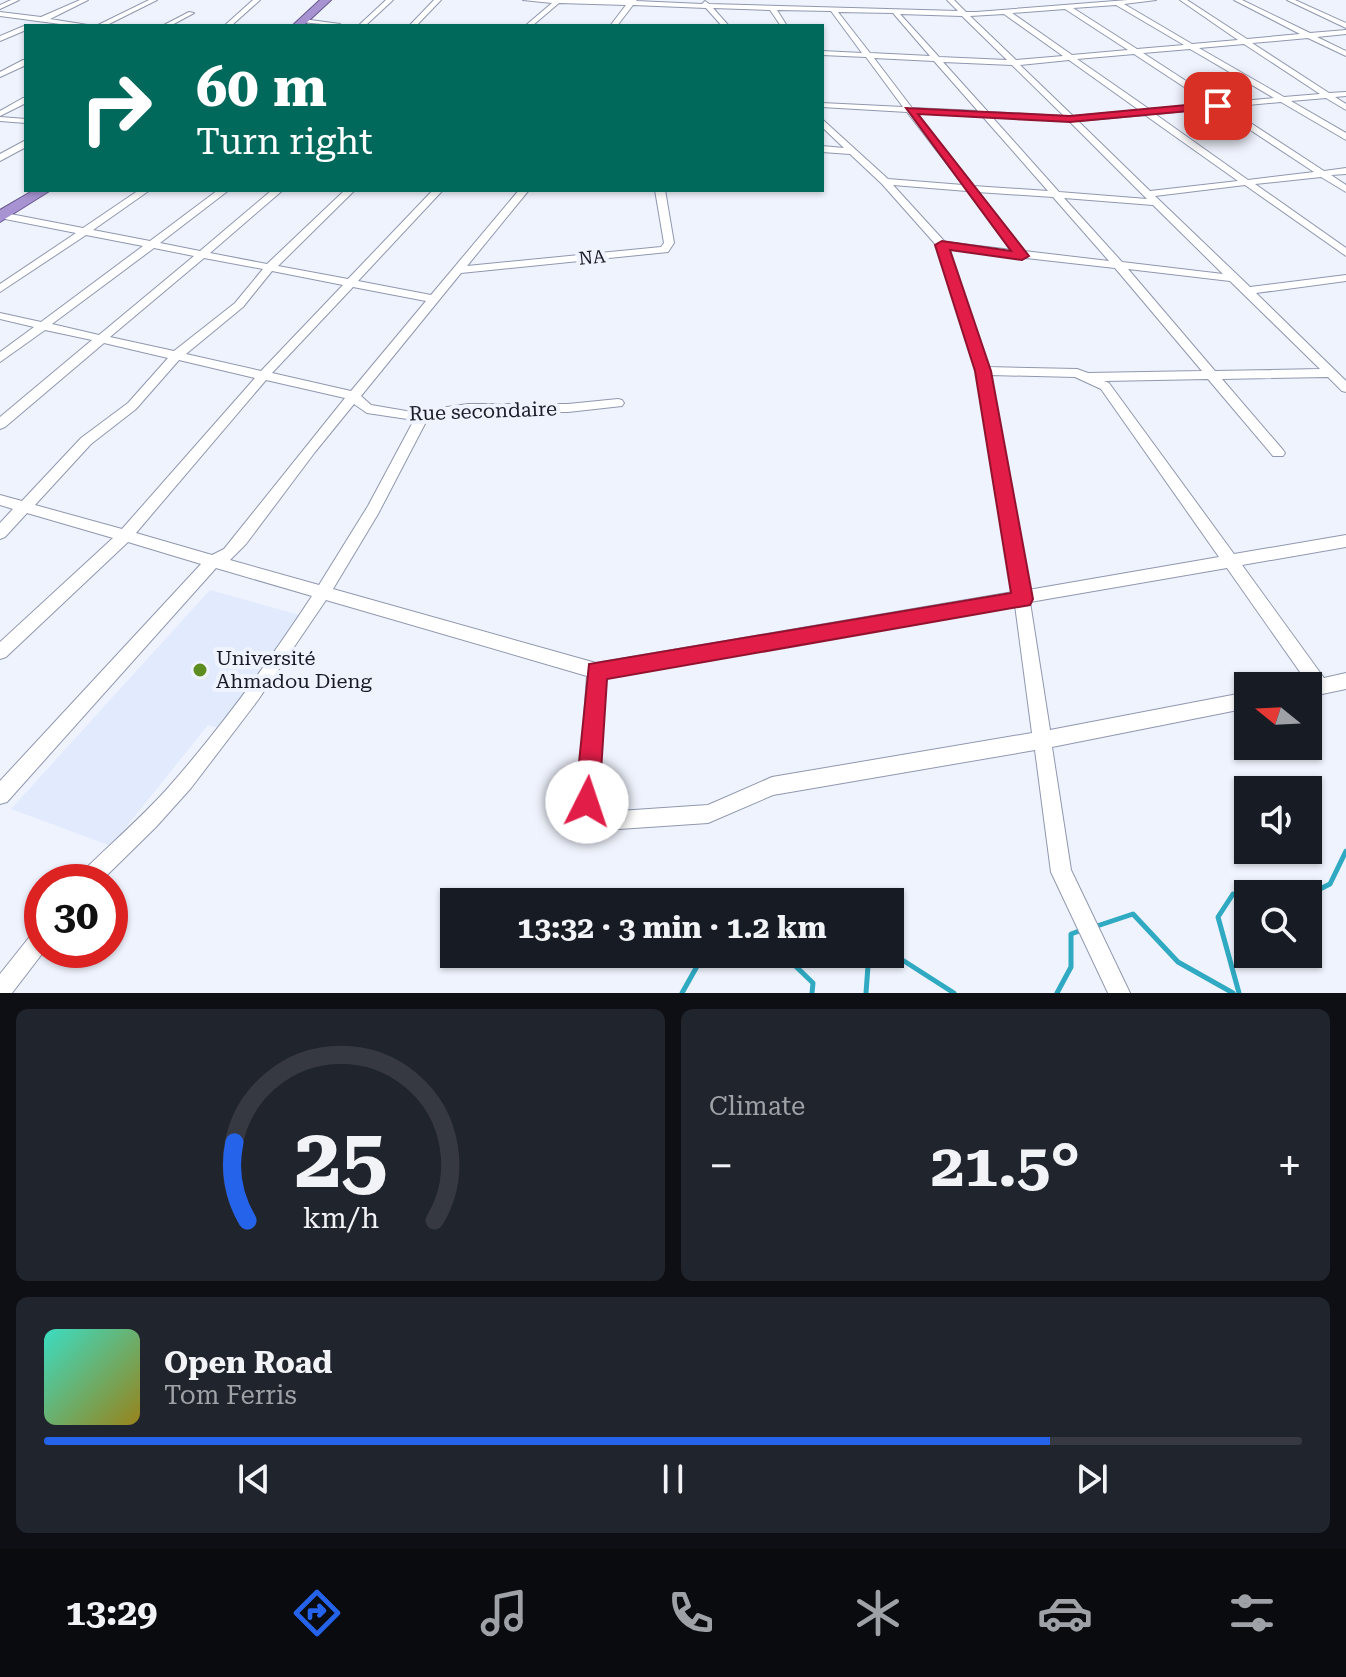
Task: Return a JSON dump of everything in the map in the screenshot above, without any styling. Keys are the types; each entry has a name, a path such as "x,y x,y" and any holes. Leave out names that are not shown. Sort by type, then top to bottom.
{"highway":[{"path":"300,23 326,0"},
{"path":"1,216 41,192"}],"street":[{"path":"0,7 16,0"},
{"path":"32,24 85,0"},
{"path":"103,24 154,0"},
{"path":"229,24 257,0"},
{"path":"363,24 390,0"},
{"path":"414,24 438,0"},
{"path":"526,0 704,3 964,14 1153,0"},
{"path":"530,24 559,0"},
{"path":"950,0 1346,388"},
{"path":"1183,0 1346,108"},
{"path":"1237,0 1346,54"},
{"path":"1290,0 1346,26"},
{"path":"615,24 633,2"},
{"path":"704,3 724,24"},
{"path":"1116,3 1346,137"},
{"path":"1066,6 1346,189"},
{"path":"772,7 783,24"},
{"path":"833,10 1022,256"},
{"path":"895,12 1121,268 1278,453"},
{"path":"1006,12 1346,253"},
{"path":"169,24 191,13"},
{"path":"0,14 75,24"},
{"path":"0,39 24,27"},
{"path":"824,53 1013,63 1249,44 1346,32"},
{"path":"0,75 24,63"},
{"path":"827,103 1070,119 1346,94"},
{"path":"0,116 24,101"},
{"path":"0,116 24,121"},
{"path":"824,124 885,182 942,245 983,371 1044,740 1061,872 1119,993"},
{"path":"0,158 24,144"},
{"path":"824,149 851,151"},
{"path":"1147,194 1346,171"},
{"path":"885,182 1053,192 1155,202"},
{"path":"0,289 142,192"},
{"path":"0,358 221,192"},
{"path":"0,424 276,192"},
{"path":"0,533 86,441 132,406 176,356 239,305 270,267 348,192"},
{"path":"0,652 125,536 263,376 436,192"},
{"path":"0,795 213,561 229,553 241,540 354,396 522,192"},
{"name":"NA","path":"458,270 664,250 669,243 660,192"},
{"path":"1,216 434,299"},
{"path":"942,245 1121,268 1233,278"},
{"path":"1246,291 1346,278"},
{"name":"Rue secondaire","path":"0,316 354,396 367,409 412,416 618,403"},
{"path":"983,371 1077,373 1105,386 1228,559 1303,672"},
{"path":"1090,377 1330,373"},
{"path":"104,864 183,784 324,593 397,471 424,413"},
{"path":"0,500 596,671 1022,599 1228,559 1346,541"},
{"path":"596,671 587,802 590,815 604,821 708,814 772,786 1044,740 1234,703"},
{"path":"1322,686 1346,681"},
{"path":"0,991 24,960"}],"shaded area":[{"name":"Université Ahmadou Dieng","path":"210,590 303,616 219,728 208,725 111,846 11,809"}],"waterway":[{"path":"1322,888 1330,884 1346,851"},
{"path":"1234,894 1218,917 1239,993"},
{"path":"1094,927 1133,914 1178,962 1233,993"},
{"path":"1057,993 1071,967 1071,934 1082,930"},
{"path":"866,993 868,966 880,956 904,961 954,993"},
{"path":"682,993 696,968"},
{"path":"797,968 813,983 812,993"}],"place":[{"name":"Université Ahmadou Dieng","path":"200,670"}],"route":[{"path":"587,802 596,671 1022,599 983,371 942,245 1022,256 910,110 1070,119 1218,106"}]}
